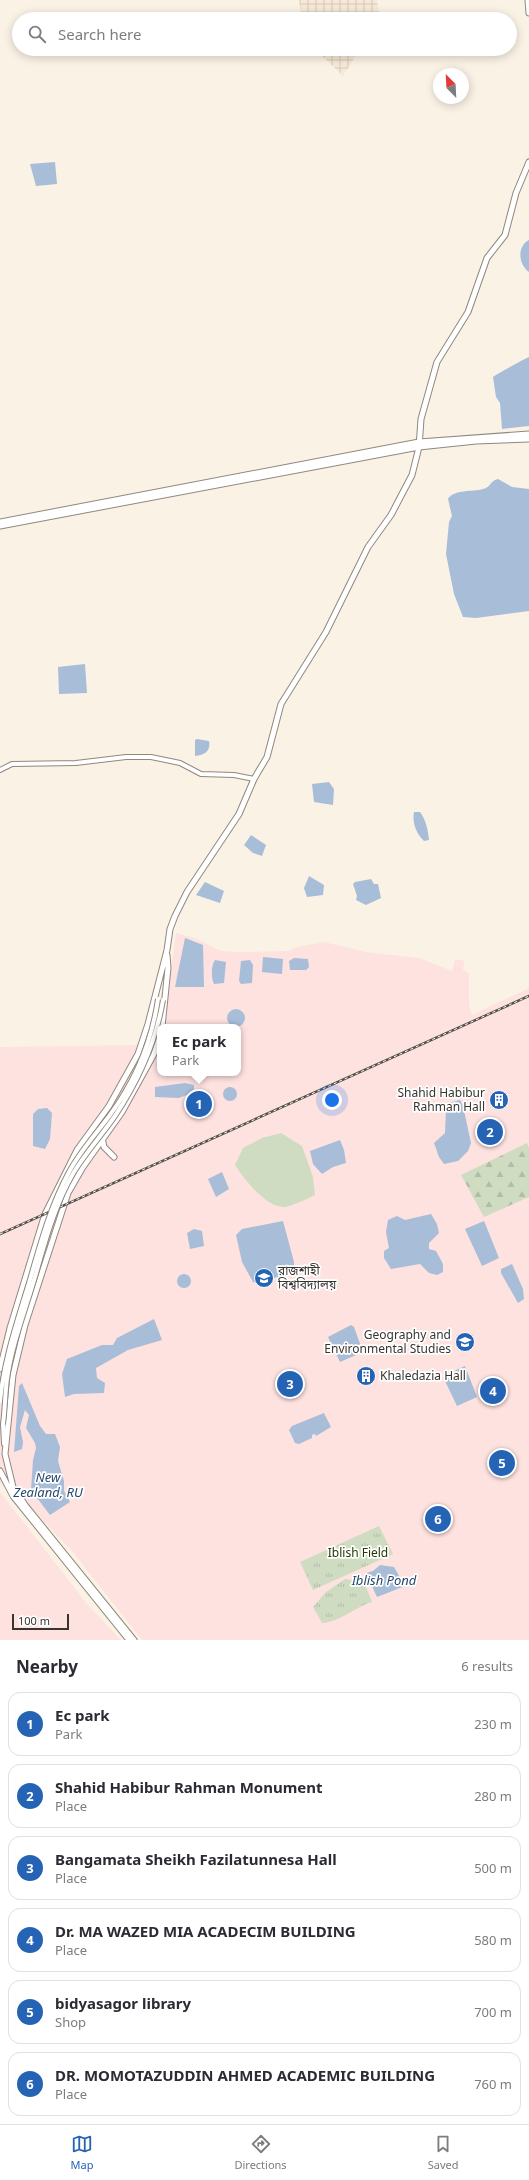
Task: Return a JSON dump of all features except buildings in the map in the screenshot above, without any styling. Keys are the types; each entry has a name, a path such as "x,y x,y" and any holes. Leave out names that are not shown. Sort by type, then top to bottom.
{"main road":[{"path":"528,0 529,13"},
{"path":"0,1369 10,1328 45,1214 77,1150 109,1106 138,1054 159,984 170,929 175,916 187,892 239,814 254,778 267,757 282,704 326,632 368,547 399,500 412,476 419,444 421,419 437,362 468,312 487,258 505,235 516,193 529,162"},
{"path":"0,522 419,444 529,434"},
{"path":"0,526 419,444 529,439"},
{"path":"162,1024 168,968 167,950"},
{"path":"134,1640 25,1505 13,1487 4,1454 13,1375 25,1325 68,1193 102,1138 122,1112 154,1054 157,1045"},
{"path":"102,1138 104,1147 114,1157"},
{"path":"0,1471 13,1496 129,1640"}],"street":[{"path":"0,770 12,764 76,763 126,757 151,758 180,763 201,774 234,775 254,778"},
{"path":"159,984 159,1024"},
{"path":"0,1401 2,1378 13,1332 57,1196 69,1170 110,1114 131,1080 146,1049 154,1025 160,999 166,986"},
{"path":"4,1454 3,1424 7,1378 17,1333 61,1198 73,1173 92,1143 114,1117 135,1082 150,1051 157,1032"}],"shaded area":[{"path":"299,0 377,0 379,12 301,12"},
{"path":"322,56 356,56 343,76"},
{"name":"রাজশাহী বিশ্ববিদ্যালয়","path":"176,933 195,938 221,951 290,951 297,947 324,942 366,952 419,958 452,971 455,959 464,961 463,970 469,973 469,1005 472,1015 529,988 529,1640 142,1640 72,1551 13,1490 0,1483 0,1047 135,1045 157,1034 157,1076 241,1076 241,1024 164,1024"},
{"path":"0,1492 88,1605 121,1640 0,1640"}],"green space":[{"path":"207,1097 210,1108 192,1114 188,1100 197,1100"},
{"path":"281,1133 302,1146 313,1177 315,1195 292,1205 282,1207 266,1200 258,1193 244,1178 235,1165 243,1148 262,1138"},
{"path":"527,1143 529,1148 529,1197 484,1217 461,1175"},
{"name":"Iblish Field","path":"379,1526 393,1554 313,1590 300,1562"},
{"path":"345,1579 364,1582 372,1602 335,1620 322,1623 313,1607 326,1592"}],"water":[{"path":"55,162 57,184 36,186 30,164"},
{"path":"529,240 529,272 523,265 520,256 522,247"},
{"path":"529,357 529,426 502,429 500,403 496,397 493,377"},
{"path":"498,479 512,487 529,489 529,611 476,618 463,617 454,594 446,554 449,522 452,516 448,499 459,492 485,488"},
{"path":"85,664 87,693 59,694 58,667"},
{"path":"195,740 209,741 209,748 201,755 195,756"},
{"path":"329,782 334,789 333,805 314,802 312,784"},
{"path":"414,812 420,812 424,818 429,840 424,841 419,835 414,824"},
{"path":"251,835 266,845 262,856 253,853 244,845"},
{"path":"309,876 324,885 323,895 307,897 304,888"},
{"path":"371,879 374,884 378,884 381,898 366,905 356,900 357,896 353,884 355,882"},
{"path":"205,882 224,891 220,903 196,895"},
{"path":"185,938 203,945 204,987 175,987"},
{"path":"263,957 283,959 282,974 262,972"},
{"path":"294,958 308,959 309,967 306,970 290,970 289,961"},
{"path":"215,960 226,962 224,983 214,984 212,972"},
{"path":"250,960 253,965 252,983 241,984 239,981 241,961"},
{"path":"236,1009 244,1015 245,1018 241,1025 230,1024 227,1018 230,1012"},
{"path":"185,1083 194,1085 194,1092 179,1098 155,1097 155,1087"},
{"path":"227,1087 233,1087 237,1091 237,1097 233,1101 227,1101 223,1097 223,1091"},
{"path":"460,1100 463,1106 471,1143 468,1151 458,1161 444,1164 439,1157 434,1143 445,1133 446,1109 449,1103"},
{"path":"47,1108 52,1113 50,1139 45,1149 33,1146 33,1114 38,1109"},
{"path":"340,1140 344,1150 346,1163 333,1167 322,1174 313,1164 310,1151"},
{"path":"222,1172 229,1189 216,1197 208,1179"},
{"path":"431,1214 437,1224 439,1233 429,1243 429,1249 436,1251 443,1264 443,1272 437,1275 429,1273 420,1264 391,1269 384,1258 384,1251 389,1248 386,1232 388,1220 397,1216 405,1220"},
{"path":"283,1221 294,1262 294,1269 275,1278 253,1282 242,1262 236,1235 242,1229"},
{"path":"484,1221 499,1258 482,1266 465,1229"},
{"path":"194,1229 202,1231 204,1246 190,1249 187,1233"},
{"path":"512,1264 523,1289 524,1299 518,1303 501,1273 501,1269"},
{"path":"181,1274 187,1274 191,1278 191,1284 187,1288 181,1288 177,1284 177,1278"},
{"path":"154,1319 162,1340 128,1350 96,1368 97,1378 105,1383 104,1393 74,1394 65,1397 62,1374 67,1359 102,1345 113,1345 117,1338"},
{"path":"351,1325 354,1327 363,1352 340,1362 328,1337"},
{"path":"465,1366 477,1397 457,1406 445,1381 456,1370"},
{"name":"New Zealand, RU","path":"22,1383 40,1426 46,1434 55,1434 60,1447 58,1461 64,1481 64,1491 70,1502 50,1515 31,1490 33,1460 36,1448 35,1443 26,1428 29,1415 25,1410 20,1427 23,1442 22,1449 14,1452 19,1386"},
{"path":"324,1413 331,1427 316,1436 315,1434 312,1435 312,1438 299,1444 295,1443 289,1430 292,1426"},
{"name":"Iblish Pond","path":"380,1565 394,1567 405,1586 377,1597 366,1573 373,1571"}],"railway":[{"path":"0,1234 529,996"}],"place":[{"name":"Shahid Habibur Rahman Hall","path":"499,1100"},
{"name":"Ec park","path":"199,1104"},
{"name":"Shahid Habibur Rahman Monument","path":"490,1132"},
{"name":"রাজশাহী বিশ্ববিদ্যালয়","path":"264,1278"},
{"name":"Geography and Environmental Studies","path":"465,1342"},
{"name":"Khaledazia Hall","path":"366,1376"},
{"name":"Bangamata Sheikh Fazilatunnesa Hall","path":"290,1384"},
{"name":"Dr. MA WAZED MIA ACADECIM BUILDING","path":"493,1391"},
{"name":"bidyasagor library","path":"502,1463"},
{"name":"DR. MOMOTAZUDDIN AHMED ACADEMIC BUILDING","path":"438,1519"}]}
